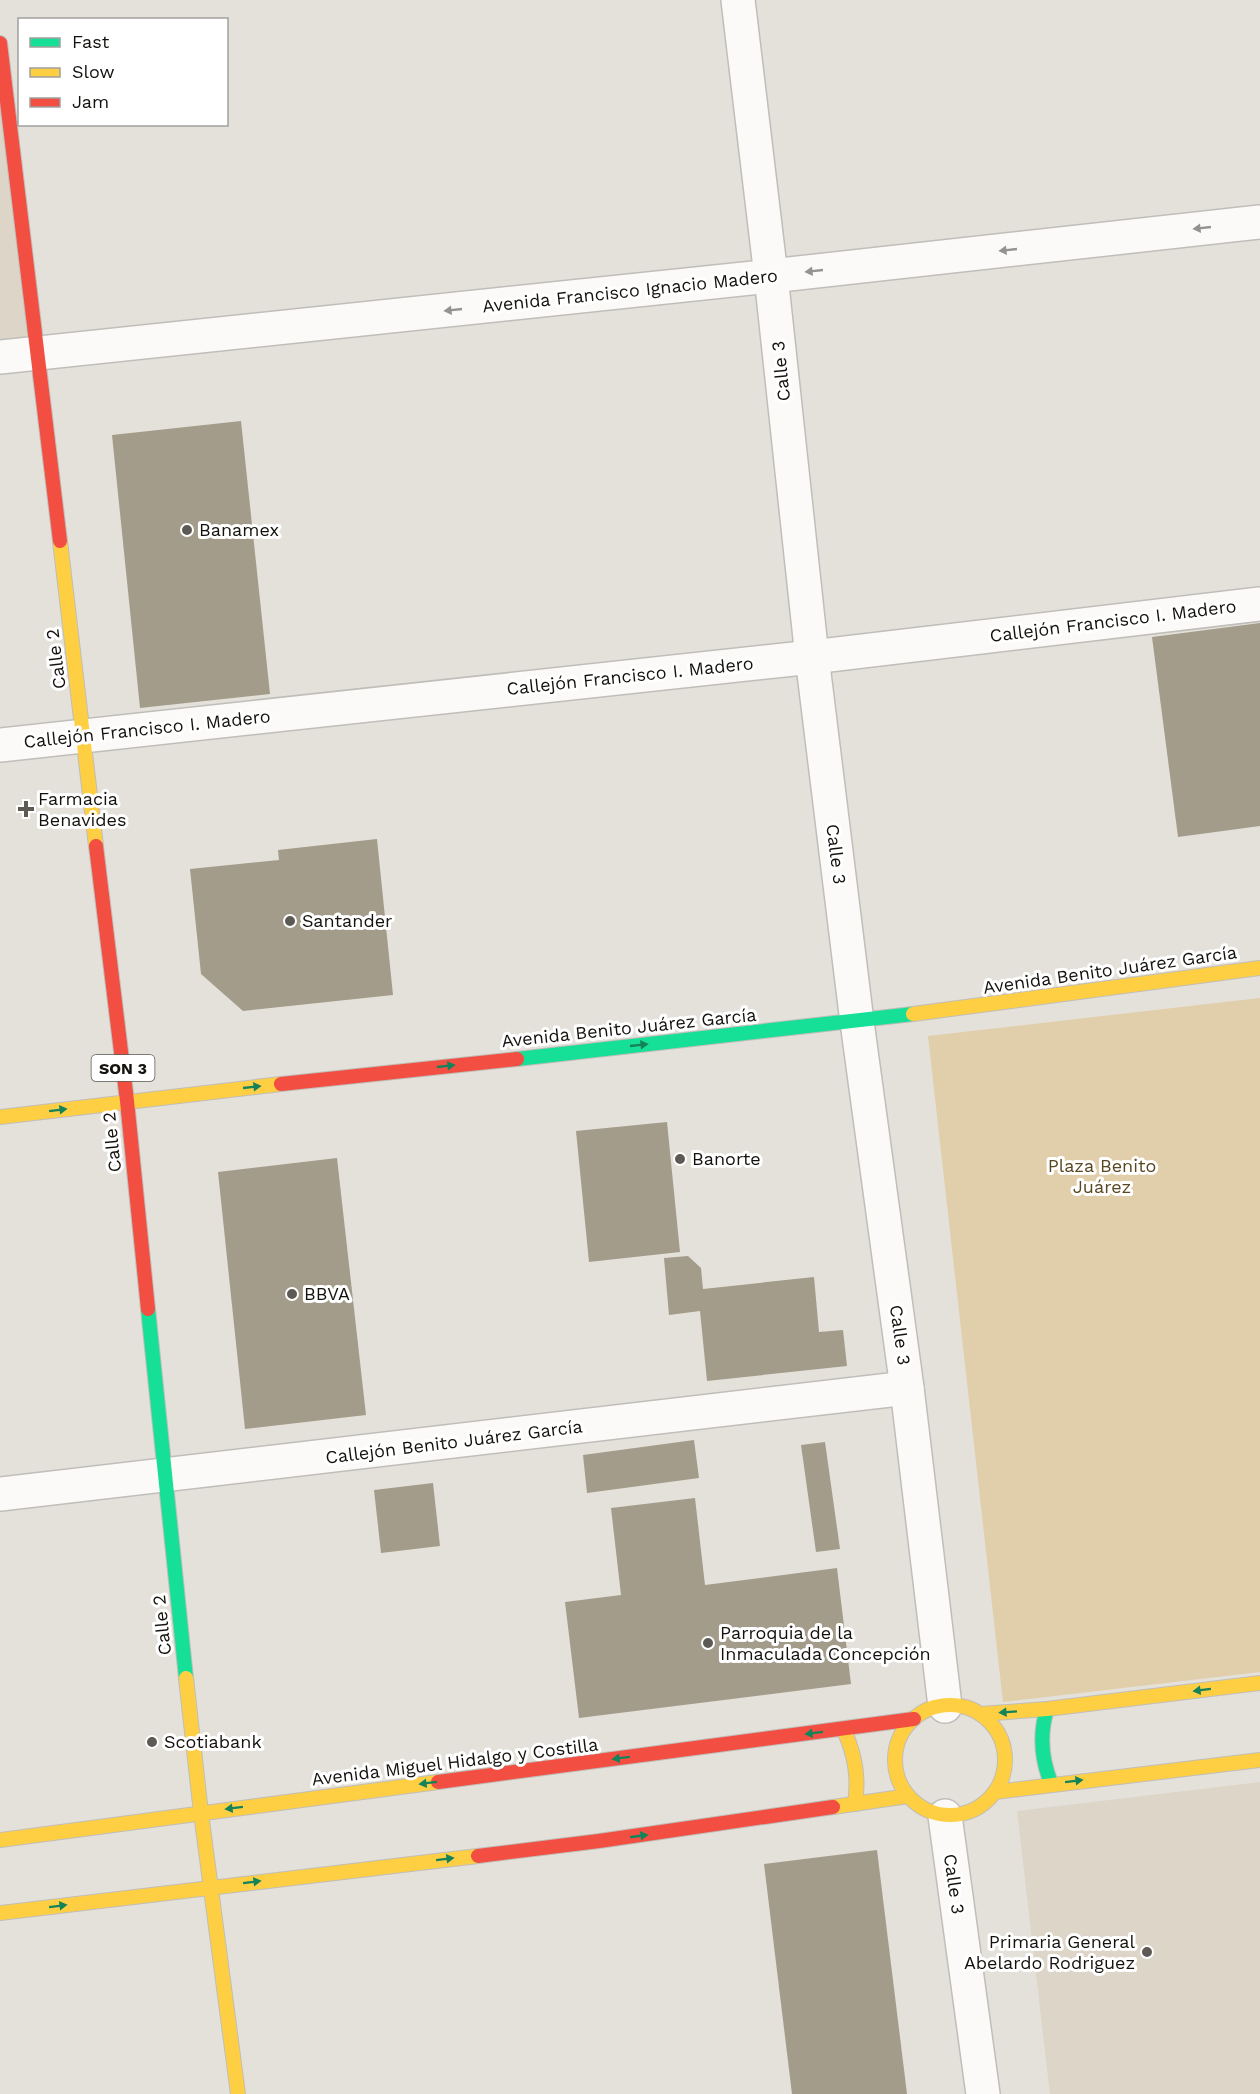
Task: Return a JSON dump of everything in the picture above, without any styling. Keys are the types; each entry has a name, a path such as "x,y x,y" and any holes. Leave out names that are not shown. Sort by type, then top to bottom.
{"main road":[{"name":"Calle 2","path":"0,43 126,1101 201,1813 238,2094"},
{"name":"Avenida Benito Juárez García","path":"0,1117 126,1101 857,1022 1260,968"},
{"path":"980,1714 1047,1709 1260,1683"},
{"path":"945,1706 963,1707 980,1714 993,1726 1002,1741 1005,1759 1003,1776 996,1792 972,1810 945,1816 933,1814 908,1796 900,1782 896,1756 903,1732 914,1719 928,1710 945,1706"},
{"path":"1047,1709 1041,1726 1040,1745 1044,1768 1052,1783"},
{"name":"Avenida Miguel Hidalgo y Costilla","path":"0,1839 914,1719"},
{"path":"844,1730 854,1753 858,1770 855,1804"},
{"path":"996,1792 1052,1783 1260,1760"},
{"path":"0,1913 599,1841 908,1796"}],"street":[{"name":"Calle 3","path":"738,0 771,276 812,657 857,1022 907,1388 945,1706"},
{"name":"Avenida Francisco Ignacio Madero","path":"0,357 1260,222"},
{"name":"Callejón Francisco I. Madero","path":"0,745 812,657 1260,604"},
{"name":"Callejón Benito Juárez García","path":"0,1494 907,1388"},
{"name":"Calle 3","path":"945,1816 983,2094"}],"shaded area":[{"path":"0,43 36,353 0,357"},
{"name":"Primaria General Abelardo Rodriguez","path":"1260,1782 1260,2094 1050,2094 1017,1811"}],"green space":[{"name":"Plaza Benito Juárez","path":"1260,998 1260,1672 1003,1702 928,1036"}],"building":[{"name":"Banamex","path":"241,421 270,694 140,708 112,435"},
{"path":"1260,623 1260,826 1178,837 1152,637"},
{"name":"Santander","path":"377,839 393,995 243,1011 201,974 190,869 279,860 278,850"},
{"path":"667,1122 680,1252 589,1262 576,1131"},
{"name":"BBVA","path":"337,1158 366,1415 245,1429 218,1172"},
{"path":"688,1256 701,1268 703,1289 814,1277 819,1332 843,1330 847,1366 707,1381 700,1311 669,1315 664,1258"},
{"path":"694,1440 699,1478 587,1493 583,1455"},
{"path":"825,1442 840,1549 816,1552 801,1445"},
{"path":"433,1483 440,1546 381,1553 374,1490"},
{"name":"Parroquia de la Inmaculada Concepción","path":"695,1498 705,1585 837,1568 851,1684 579,1718 565,1602 621,1595 611,1508"},
{"path":"877,1850 907,2094 792,2094 764,1864"}],"traffic: fast":[{"path":"517,1059 913,1014"},
{"path":"148,1309 186,1678"},
{"path":"1047,1709 1042,1746 1051,1783"}],"traffic: slow":[{"path":"60,541 96,846"},
{"path":"913,1014 1260,968"},
{"path":"0,1117 281,1084"},
{"path":"186,1678 201,1813 238,2094"},
{"path":"980,1714 1047,1709 1260,1683"},
{"path":"950,1705 971,1710 989,1721 1000,1739 1005,1760 1000,1781 989,1799 971,1810 950,1815 929,1810 911,1799 900,1781 895,1760 900,1739 911,1721 929,1710 950,1705"},
{"path":"844,1730 855,1766 857,1785 855,1804"},
{"path":"995,1792 1260,1760"},
{"path":"0,1840 438,1782"},
{"path":"833,1807 908,1796"},
{"path":"0,1913 478,1856"}],"traffic: jam":[{"path":"0,43 60,541"},
{"path":"96,846 127,1101 148,1309"},
{"path":"281,1084 517,1059"},
{"path":"438,1782 914,1719"},
{"path":"478,1856 833,1807"}],"place":[{"name":"Banamex","path":"187,530"},
{"name":"Farmacia Benavides","path":"26,809"},
{"name":"Santander","path":"290,921"},
{"name":"Banorte","path":"680,1159"},
{"name":"BBVA","path":"292,1294"},
{"name":"Parroquia de la Inmaculada Concepción","path":"708,1643"},
{"name":"Scotiabank","path":"152,1742"},
{"name":"Primaria General Abelardo Rodriguez","path":"1147,1952"}]}
